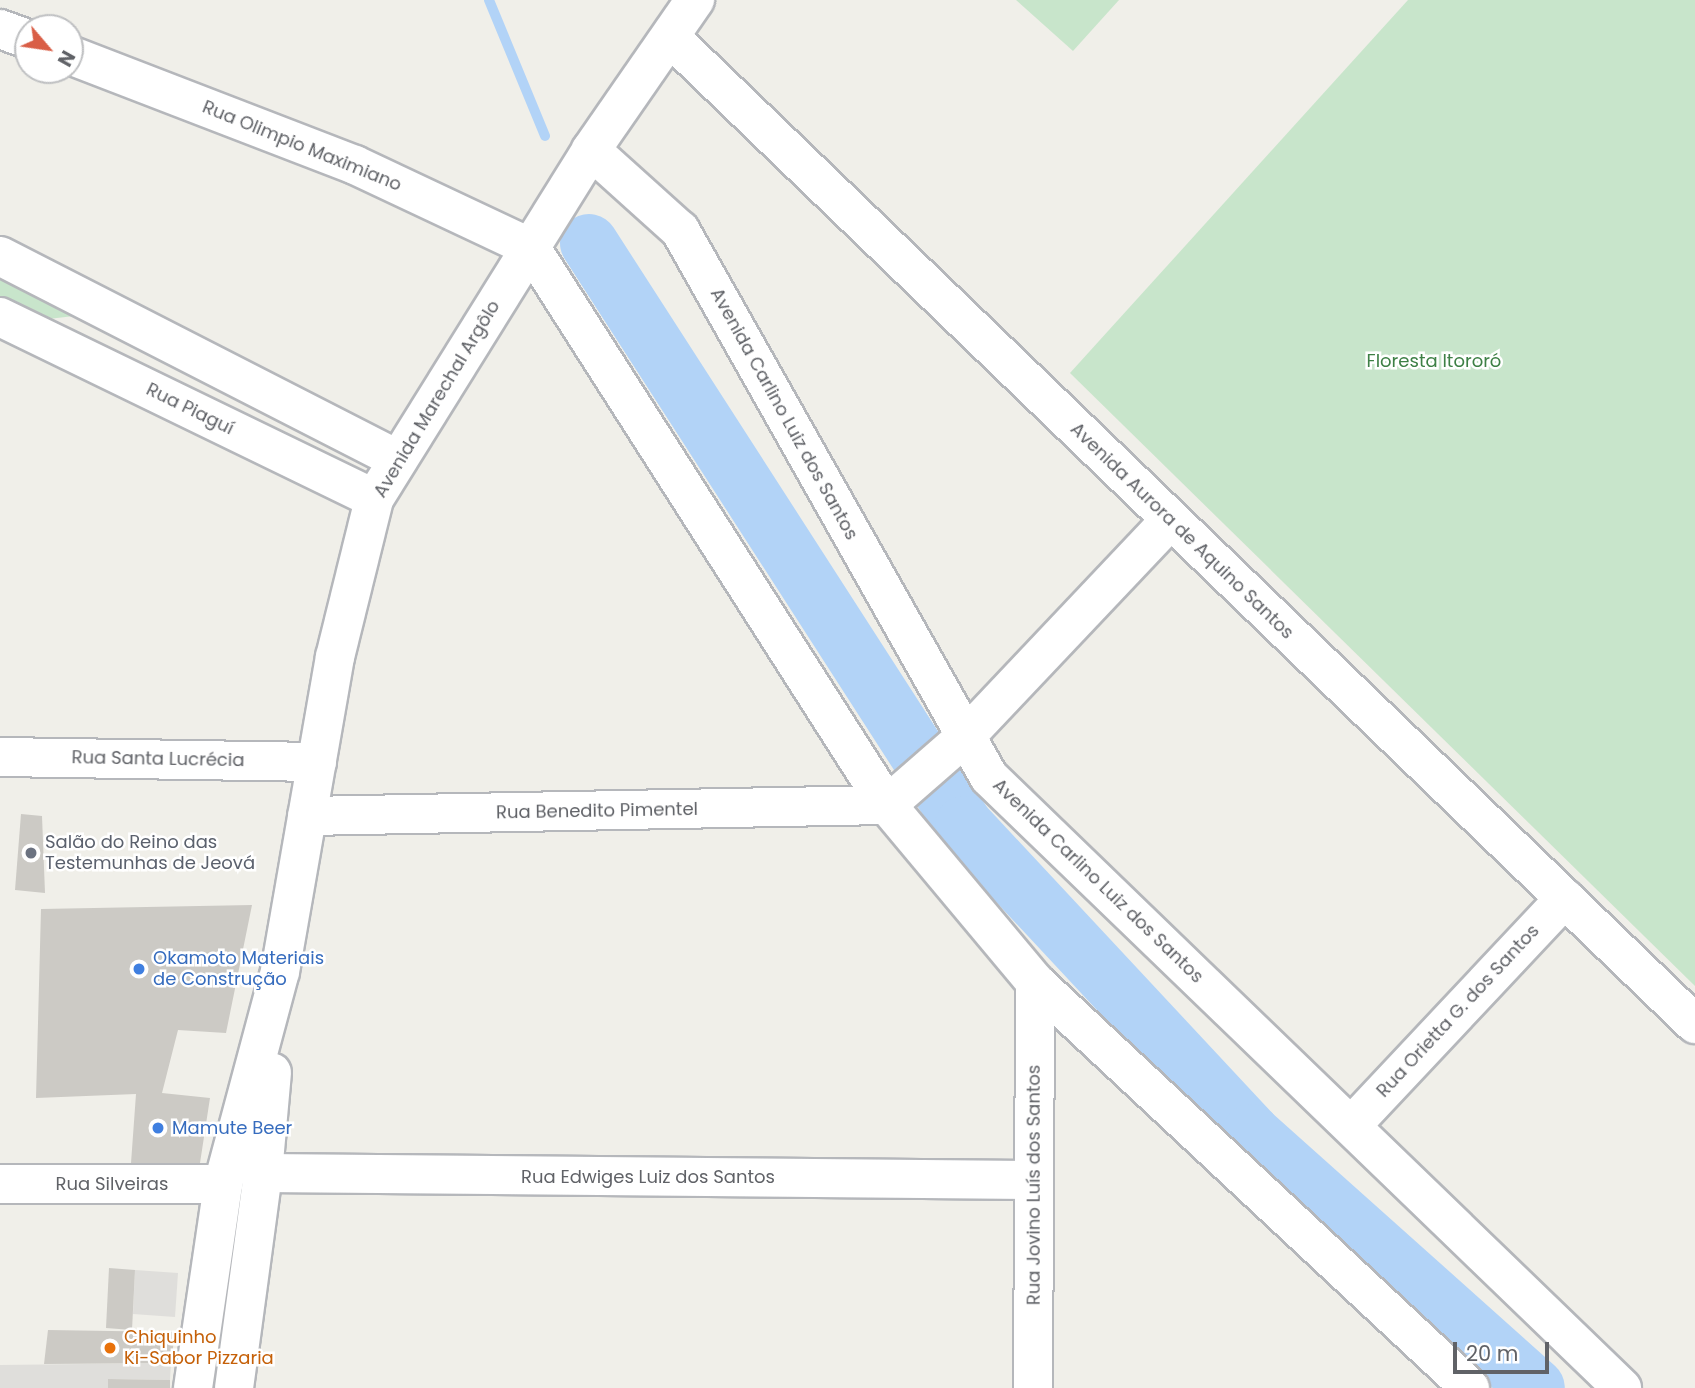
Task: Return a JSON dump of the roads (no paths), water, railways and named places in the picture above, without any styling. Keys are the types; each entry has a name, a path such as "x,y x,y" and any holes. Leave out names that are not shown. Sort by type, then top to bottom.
{"street":[{"name":"Avenida Marechal Argôlo","path":"234,1388 263,1173 280,972 335,657 374,499 396,459 591,150 695,0"},
{"name":"Avenida Aurora de Aquino Santos","path":"670,37 1695,1024"},
{"name":"Rua Olimpio Maximiano","path":"84,60 355,165 531,248"},
{"name":"Avenida Carlino Luiz dos Santos","path":"591,150 680,230 960,741 989,777 1622,1388"},
{"path":"531,248 896,797 1035,982 1470,1388"},
{"path":"0,256 396,459"},
{"path":"0,317 50,340"},
{"name":"Rua Piaguí","path":"0,340 50,340 374,499"},
{"path":"896,797 960,741 1170,520"},
{"name":"Rua Santa Lucrécia","path":"0,757 317,762"},
{"name":"Rua Benedito Pimentel","path":"307,816 896,797"},
{"name":"Rua Orietta G. dos Santos","path":"1352,1125 1565,898"},
{"name":"Avenida Marechal Argôlo","path":"193,1388 223,1184 280,972"},
{"name":"Rua Jovino Luís dos Santos","path":"1033,1388 1035,982"},
{"name":"Rua Edwiges Luiz dos Santos","path":"263,1173 1033,1180"},
{"name":"Rua Silveiras","path":"0,1184 223,1184"}],"waterway":[{"path":"489,0 545,136"},
{"path":"589,243 964,825 1251,1133 1536,1388"}],"place":[{"name":"Salão do Reino das Testemunhas de Jeová","path":"31,853"},
{"name":"Okamoto Materiais de Construção","path":"139,969"},
{"name":"Mamute Beer","path":"158,1128"},
{"name":"Chiquinho Ki-Sabor Pizzaria","path":"110,1348"}],"park label":[{"name":"Floresta Itororó","path":"1434,361"}]}
